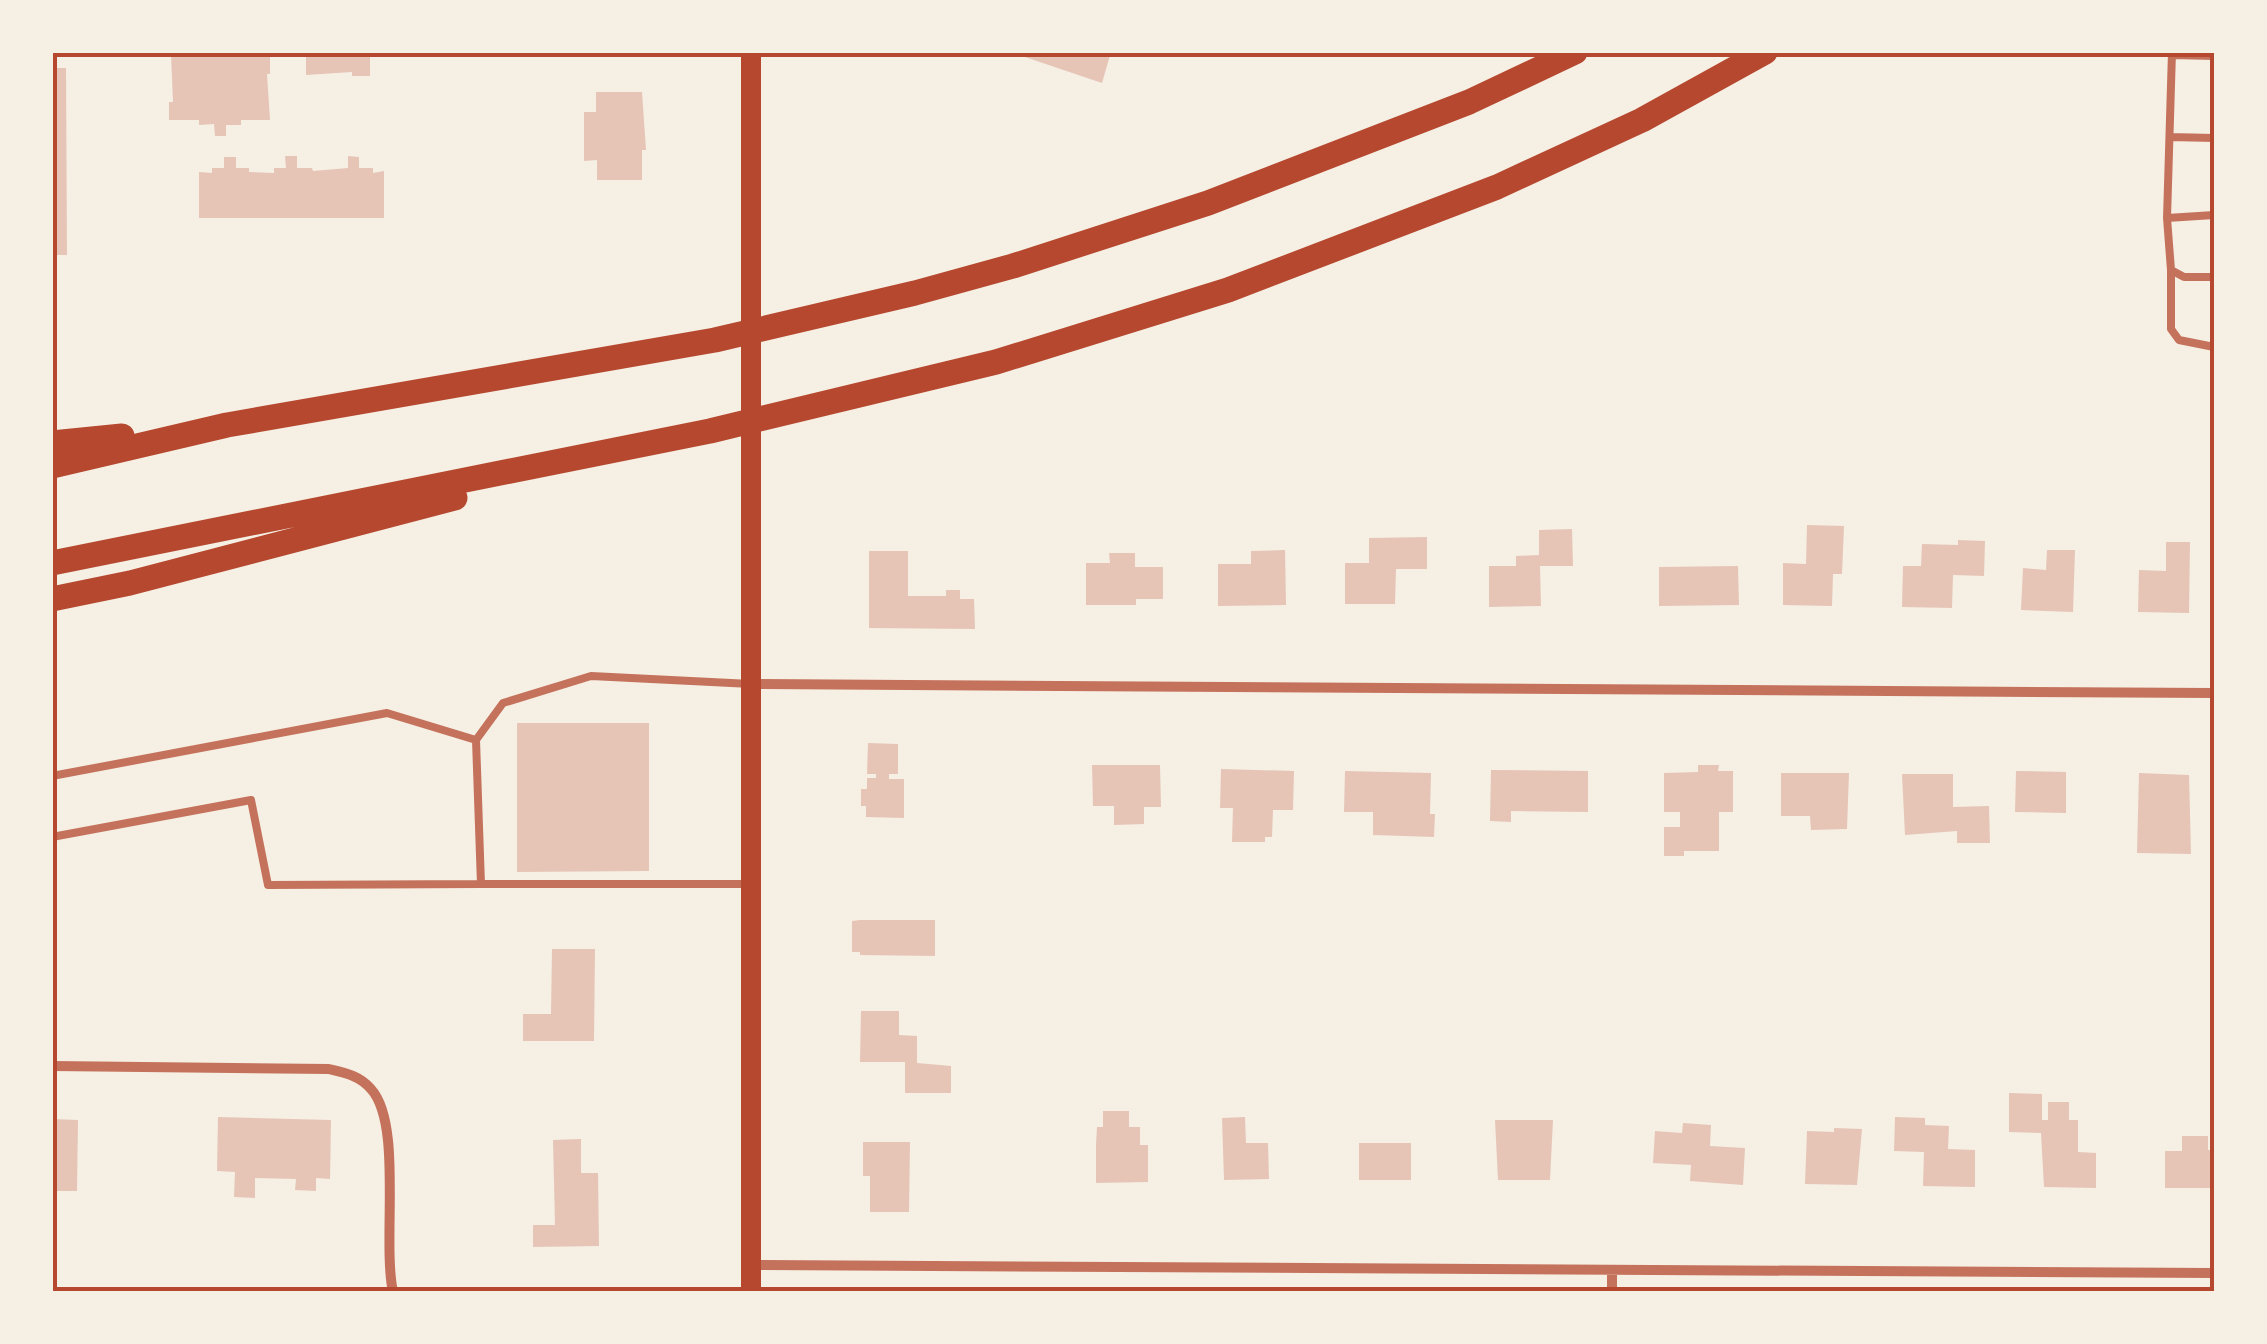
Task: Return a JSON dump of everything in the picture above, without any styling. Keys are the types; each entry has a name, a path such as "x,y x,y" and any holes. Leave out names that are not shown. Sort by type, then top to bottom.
{"highway":[{"path":"52,443 227,424 715,340 915,293 1208,203 1469,102 1575,52"},
{"path":"52,599 130,583 710,431 996,362 1246,283 1547,166 1642,120 1765,52"},
{"path":"52,466 227,424"},
{"path":"52,563 710,431"}],"main road":[{"path":"751,52 751,1292"}],"street":[{"path":"750,684 2214,693"},
{"path":"52,1066 330,1069 353,1074 372,1089 383,1108 388,1137 388,1249 393,1292"},
{"path":"751,1265 2214,1273"},
{"path":"1612,1270 1612,1292"}],"lane":[{"path":"2214,56 2172,54 2167,218 2171,329 2179,340 2214,347"},
{"path":"2170,137 2214,138"},
{"path":"2167,218 2214,215"},
{"path":"2171,270 2184,277 2214,277"},
{"path":"480,884 476,740 504,703 592,676 750,684"},
{"path":"52,776 387,714 476,740"},
{"path":"52,837 251,800 268,885 751,884"}],"building":[{"path":"306,52 370,52 370,76 352,76 352,72 306,75"},
{"path":"1010,52 1111,52 1102,83"},
{"path":"171,54 270,55 270,120 241,120 241,125 226,125 226,136 215,136 214,124 169,120 169,102 173,102"},
{"path":"52,68 66,68 67,255 52,255"},
{"path":"596,92 642,92 646,150 642,150 642,180 597,180 597,160 584,161 584,112 596,112"},
{"path":"285,156 297,156 297,168 313,171 348,168 348,156 359,157 359,168 373,168 373,173 384,171 384,218 199,218 199,172 212,173 212,168 224,168 224,157 236,157 236,168 274,173 274,168 286,168"},
{"path":"1807,525 1844,526 1842,574 1833,574 1832,606 1783,605 1783,563 1806,564"},
{"path":"1572,529 1573,566 1540,566 1541,606 1489,607 1489,566 1516,566 1516,556 1539,555 1539,530"},
{"path":"1427,537 1427,569 1396,569 1395,604 1345,604 1345,563 1369,563 1369,538"},
{"path":"1958,540 1985,541 1984,576 1953,575 1952,608 1902,607 1903,566 1921,566 1922,544 1958,545"},
{"path":"2166,542 2190,542 2189,613 2138,612 2139,570 2166,571"},
{"path":"1285,550 1286,605 1218,606 1218,564 1251,564 1251,551"},
{"path":"2047,550 2075,550 2073,612 2021,610 2023,568 2046,570"},
{"path":"869,551 908,551 908,596 946,596 946,590 960,590 960,599 974,599 975,629 869,628"},
{"path":"1109,553 1135,553 1135,567 1163,567 1163,599 1136,599 1136,605 1086,605 1086,563 1110,563"},
{"path":"1738,566 1739,605 1659,606 1659,567"},
{"path":"517,723 649,723 649,871 517,872"},
{"path":"868,743 898,744 898,774 889,774 889,779 904,779 904,818 866,817 861,789 867,789 867,778 876,778 876,774 867,774"},
{"path":"1092,765 1160,765 1161,807 1144,807 1144,824 1114,825 1114,806 1093,806"},
{"path":"1698,765 1719,765 1718,771 1733,771 1733,812 1719,812 1719,851 1684,851 1684,856 1664,856 1664,827 1680,827 1680,812 1664,812 1664,773 1698,772"},
{"path":"1221,769 1294,771 1293,810 1273,810 1272,837 1265,837 1265,842 1232,842 1233,808 1220,808"},
{"path":"1491,770 1588,771 1588,812 1511,811 1511,822 1490,821"},
{"path":"1345,771 1431,773 1434,837 1373,835 1373,812 1344,812"},
{"path":"2016,771 2066,772 2066,813 2015,812"},
{"path":"1781,773 1849,773 1847,829 1811,830 1810,816 1781,816"},
{"path":"2139,773 2189,775 2191,854 2137,853"},
{"path":"1902,774 1953,774 1953,807 1989,806 1990,843 1957,843 1957,831 1905,835"},
{"path":"935,920 935,956 852,952 852,921"},
{"path":"552,949 595,949 594,1041 523,1041 523,1014 551,1014"},
{"path":"861,1011 899,1011 899,1035 917,1036 917,1063 951,1066 951,1093 905,1093 905,1062 860,1062"},
{"path":"2009,1093 2042,1094 2042,1120 2048,1120 2048,1102 2069,1102 2069,1120 2078,1120 2078,1152 2096,1153 2096,1188 2044,1187 2041,1133 2009,1132"},
{"path":"1103,1111 1129,1111 1129,1127 1140,1127 1140,1145 1148,1145 1148,1182 1096,1183 1097,1127 1103,1127"},
{"path":"218,1117 331,1120 330,1179 316,1178 316,1191 295,1190 296,1179 255,1178 255,1198 234,1197 235,1172 217,1171"},
{"path":"1245,1117 1246,1143 1268,1143 1269,1179 1224,1180 1222,1118"},
{"path":"1895,1117 1925,1118 1925,1125 1949,1126 1948,1149 1975,1150 1975,1187 1923,1186 1924,1152 1894,1151"},
{"path":"52,1119 78,1120 77,1191 52,1191"},
{"path":"1495,1120 1553,1120 1550,1180 1498,1180"},
{"path":"1683,1123 1711,1125 1710,1146 1745,1148 1743,1185 1690,1181 1691,1165 1653,1163 1655,1131 1682,1133"},
{"path":"1834,1128 1862,1129 1857,1185 1805,1184 1807,1131 1834,1132"},
{"path":"2182,1136 2208,1136 2208,1150 2214,1150 2214,1188 2165,1188 2165,1151 2182,1151"},
{"path":"581,1139 581,1173 598,1173 599,1246 533,1247 533,1225 555,1225 553,1140"},
{"path":"863,1142 910,1142 909,1212 870,1212 870,1176 863,1176"},
{"path":"1359,1143 1411,1143 1411,1180 1359,1180"}]}
